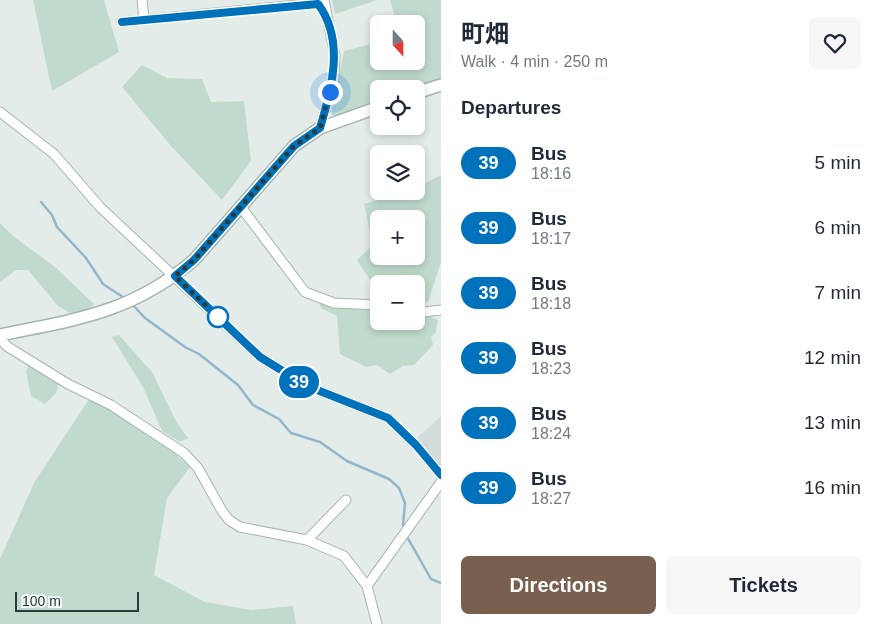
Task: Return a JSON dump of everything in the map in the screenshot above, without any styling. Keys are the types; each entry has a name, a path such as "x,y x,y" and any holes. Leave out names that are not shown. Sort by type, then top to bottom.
{"street":[{"path":"142,0 144,20"},
{"path":"320,128 334,78 335,56 324,0"},
{"path":"122,22 294,3 318,4 327,16"},
{"path":"425,90 441,85"},
{"path":"370,109 320,128 294,146 194,260 175,276 144,296 95,315 0,337 8,347 68,384 111,405 184,453 198,468 229,520 240,527 254,531 306,540 344,556 367,586 378,624"},
{"path":"0,112 54,154 100,207 260,357 307,386 388,418 416,445 441,475"},
{"path":"241,207 305,292 334,303 370,305"},
{"path":"425,312 441,310"},
{"path":"367,586 441,482"},
{"path":"306,540 346,500"}],"shaded area":[{"path":"441,416 441,467 417,438"}],"green space":[{"path":"33,0 104,0 119,52 52,91"},
{"path":"332,0 377,0 335,14"},
{"path":"390,0 441,0 441,80 425,85 425,80 370,80 370,104 339,116 332,115 333,99 344,51 370,44 370,70 425,70 425,15 394,15"},
{"path":"142,65 167,78 202,79 211,102 244,101 251,161 222,200 171,146 122,87"},
{"path":"441,175 441,262 428,302 425,302 425,275 370,275 370,280 357,260 370,248 370,265 425,265 425,210 370,210 370,231 364,204 377,200 425,200 425,183"},
{"path":"0,223 13,236 55,267 94,304 89,309 70,313 58,306 28,270 16,270 0,282"},
{"path":"319,303 337,308 370,310 370,330 425,330 425,316 428,316 438,320 436,332 431,337 433,345 414,365 403,366 390,374 377,365 366,367 340,354 337,316 321,308"},
{"path":"119,335 152,372 177,423 188,438 180,442 162,431 143,387 112,337"},
{"path":"28,365 59,383 56,393 45,404 31,396 26,371"},
{"path":"91,396 169,448 190,467 167,498 154,575 205,602 251,610 293,606 296,624 0,624 0,559 34,483"}],"waterway":[{"path":"41,202 52,215 57,227 86,258 103,284 126,299"},
{"path":"132,304 145,318 185,347 199,354 238,385 253,405 279,419 291,433 320,442 347,461 389,479 399,488 405,503 404,530"},
{"path":"406,535 431,579 441,583"}],"bus line":[{"name":"39","path":"122,22 318,4 327,16 335,56 334,78 320,128 294,146 194,260 175,276 260,357 307,386 388,418 404,432 441,475"}],"route":[{"path":"218,317 175,276 194,260 294,146 320,128 330,92"}]}
